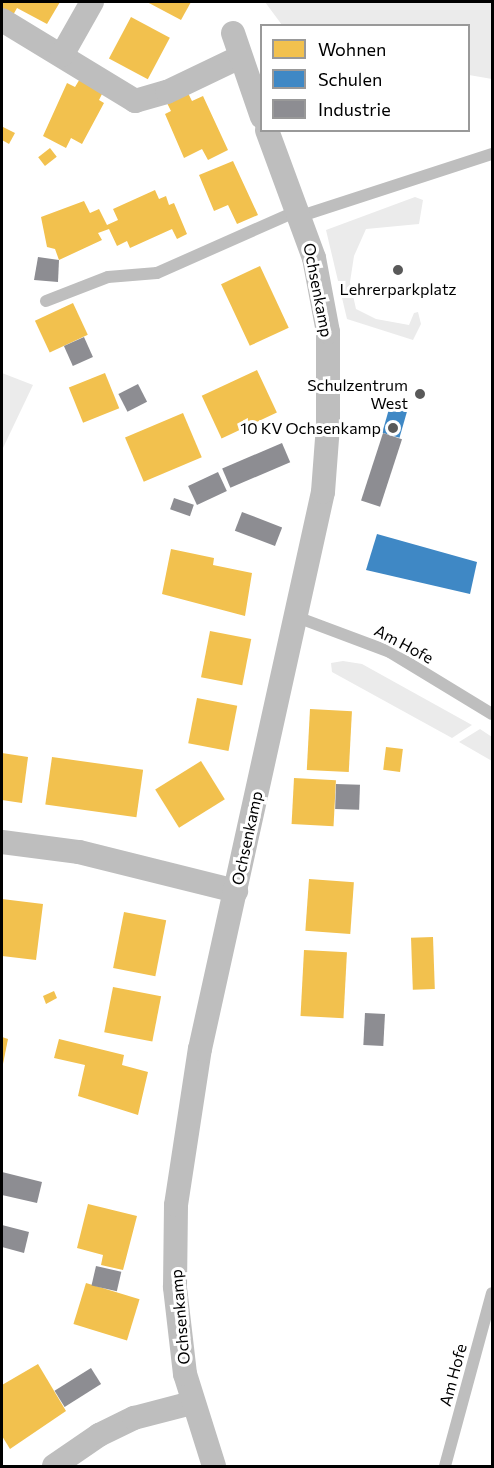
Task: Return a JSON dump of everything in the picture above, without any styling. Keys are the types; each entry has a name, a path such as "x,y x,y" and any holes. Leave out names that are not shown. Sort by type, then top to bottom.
{"street":[{"path":"62,55 92,2"},
{"path":"2,20 135,101 167,92 240,57"},
{"path":"233,33 260,114"},
{"name":"Ochsenkamp","path":"214,1467 192,1403 175,1287 176,1205 188,1112 294,616 324,492 328,425 328,332 314,258 300,213 268,132"},
{"path":"2,842 79,852 236,891"},
{"path":"54,1467 99,1435 134,1418 192,1403"}],"lane":[{"path":"46,301 108,277 157,273 300,213 492,154"},
{"name":"Am Hofe","path":"294,616 390,652 492,714"},
{"name":"Am Hofe","path":"445,1467 492,1293"}],"shaded area":[{"path":"265,2 492,2 492,79 470,75 470,24 281,24"},
{"path":"415,197 423,200 419,224 366,229 354,256 350,282 356,309 376,319 409,325 414,313 418,312 421,324 413,340 347,319 326,230"},
{"path":"2,373 33,385 2,450"},
{"path":"343,661 362,664 472,725 452,738 332,672 331,663"},
{"path":"480,729 492,737 492,761 459,742"}],"building: Wohnen":[{"path":"2,2 60,2 47,24 17,8 12,17 2,12"},
{"path":"147,2 191,2 181,20"},
{"path":"131,17 170,38 148,79 109,58"},
{"path":"81,77 104,90 99,100 104,103 82,144 71,138 66,148 43,136 67,83 75,87"},
{"path":"187,91 192,101 203,96 228,150 208,160 202,149 184,158 165,114 171,111 166,101"},
{"path":"3,127 15,133 9,144 2,140"},
{"path":"50,148 57,157 45,166 38,157"},
{"path":"233,161 258,215 237,224 228,205 214,211 199,175"},
{"path":"155,190 159,199 166,196 169,205 174,203 187,234 177,239 172,229 130,248 127,241 117,246 109,229 98,233 102,240 59,260 55,249 47,247 41,217 84,201 90,213 99,209 107,225 118,220 113,209"},
{"path":"260,266 289,328 250,346 221,284"},
{"path":"73,303 88,335 50,352 35,321"},
{"path":"257,370 277,413 222,438 202,396"},
{"path":"105,373 119,408 83,423 69,388"},
{"path":"183,413 202,457 144,482 125,438"},
{"path":"171,549 214,558 213,565 252,573 245,616 162,594"},
{"path":"210,631 251,639 242,685 201,677"},
{"path":"197,698 237,706 228,751 188,743"},
{"path":"310,709 352,711 349,772 307,770"},
{"path":"386,747 403,749 400,772 383,770"},
{"path":"2,753 28,757 22,803 2,800"},
{"path":"52,757 143,770 136,817 45,805"},
{"path":"201,761 225,799 179,828 155,790"},
{"path":"294,778 336,780 334,826 292,824"},
{"path":"309,879 354,882 350,934 305,931"},
{"path":"2,899 43,904 36,960 2,956"},
{"path":"124,912 166,920 155,976 113,968"},
{"path":"433,937 435,989 413,990 411,938"},
{"path":"304,950 347,952 343,1018 301,1016"},
{"path":"113,987 161,996 152,1042 104,1032"},
{"path":"54,991 57,998 46,1004 43,996"},
{"path":"2,1037 8,1039 3,1064 2,1064"},
{"path":"59,1039 124,1055 122,1065 148,1072 138,1115 78,1096 85,1065 54,1058"},
{"path":"88,1204 137,1216 123,1270 101,1265 103,1255 77,1248"},
{"path":"86,1283 140,1299 127,1340 73,1324"},
{"path":"38,1364 66,1411 10,1449 2,1436 2,1385"}],"building: Schulen":[{"path":"391,402 408,407 399,438 382,433"},
{"path":"377,534 477,562 470,594 366,570"}],"building: Industrie":[{"path":"38,257 59,260 58,282 34,280"},
{"path":"84,337 93,357 73,366 64,346"},
{"path":"138,384 147,402 127,412 118,394"},
{"path":"383,433 402,439 380,507 361,501"},
{"path":"282,443 290,462 230,488 222,468"},
{"path":"218,472 227,491 197,505 188,486"},
{"path":"174,498 194,505 190,516 170,509"},
{"path":"242,512 282,527 275,546 235,531"},
{"path":"336,784 360,785 359,810 335,809"},
{"path":"365,1013 385,1014 383,1046 363,1045"},
{"path":"2,1172 42,1182 37,1203 2,1195"},
{"path":"2,1225 29,1232 24,1253 2,1247"},
{"path":"96,1266 121,1272 117,1291 92,1285"},
{"path":"91,1368 101,1384 65,1407 55,1391"}],"place":[{"name":"Lehrerparkplatz","path":"398,270"},
{"name":"Schulzentrum West","path":"420,394"},
{"name":"10 KV Ochsenkamp","path":"393,428"}]}
